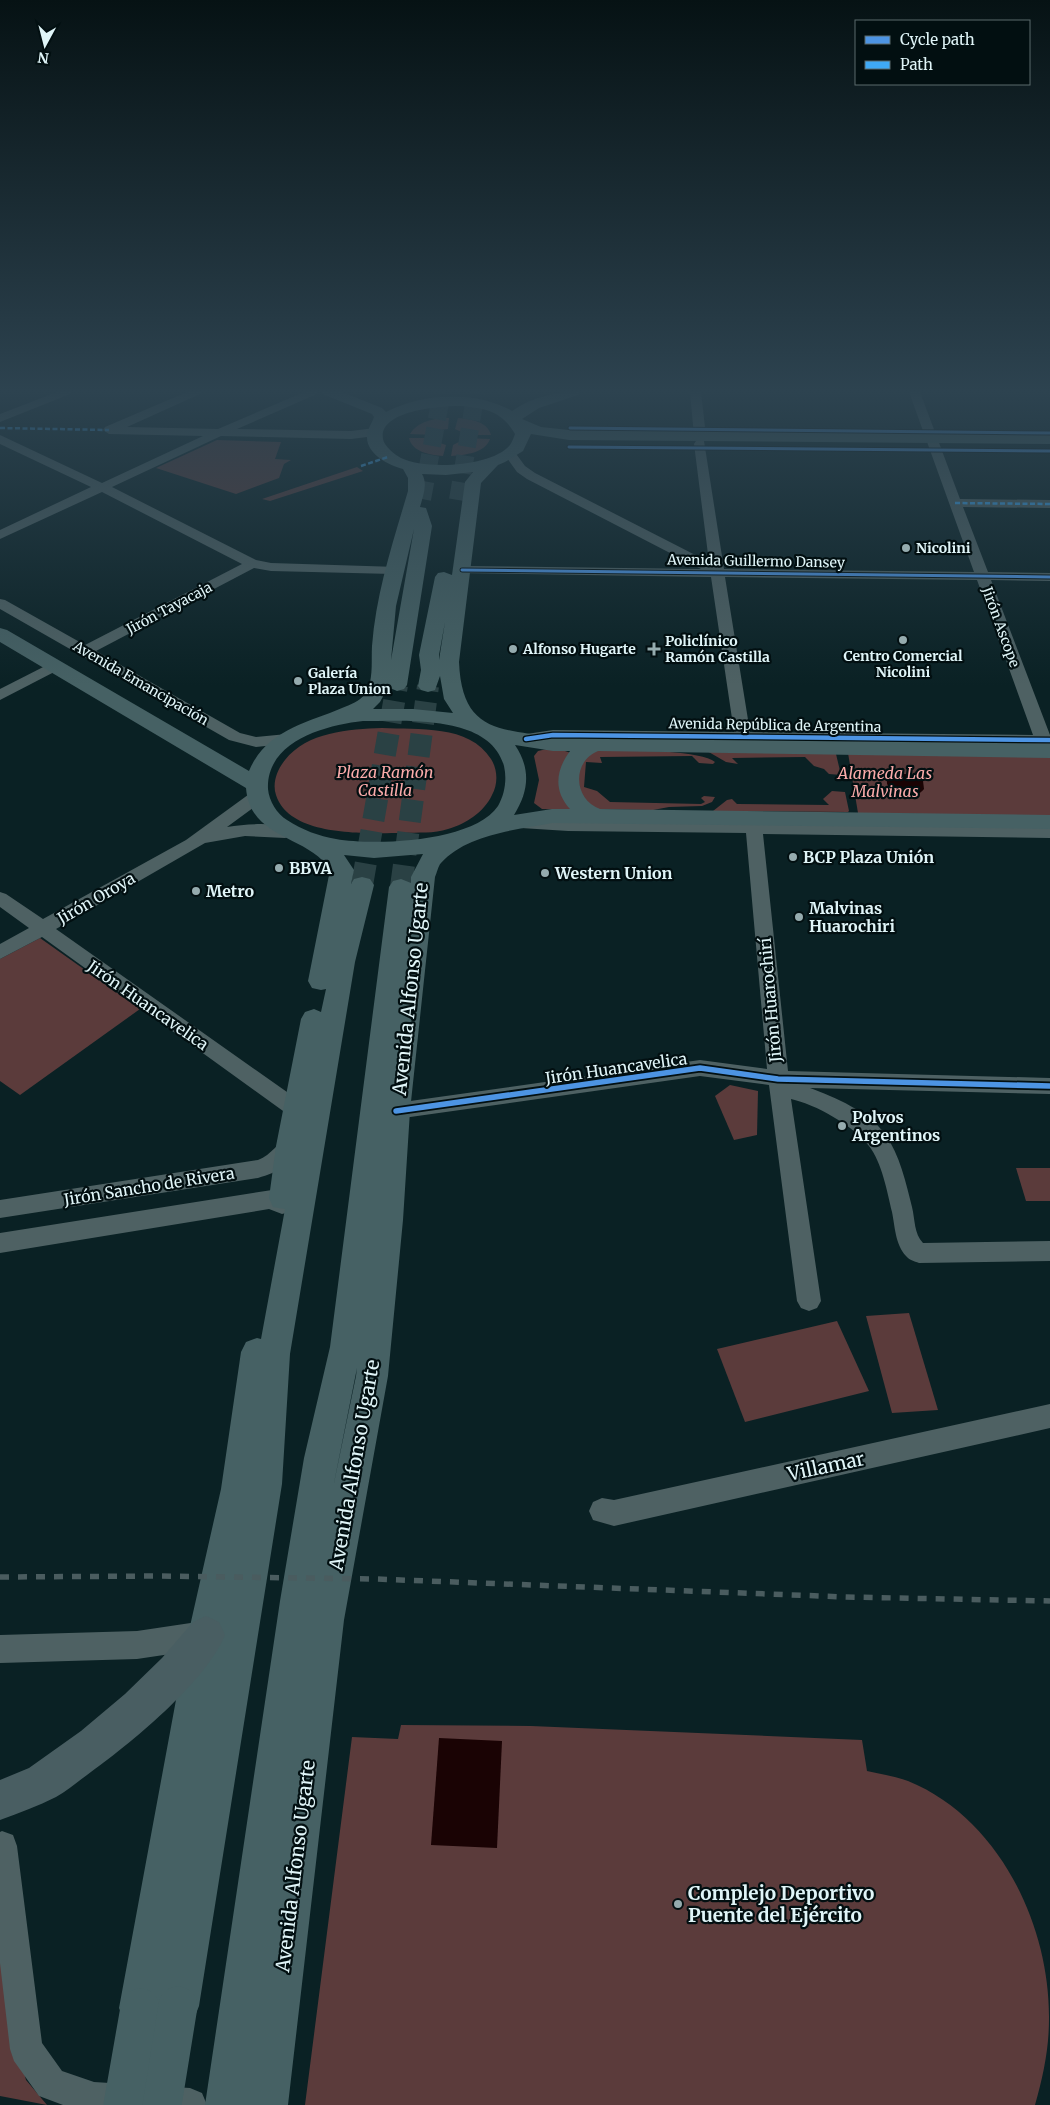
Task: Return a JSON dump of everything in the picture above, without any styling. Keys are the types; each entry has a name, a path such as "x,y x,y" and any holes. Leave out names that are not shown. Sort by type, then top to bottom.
{"highway":[{"path":"0,1800 43,1782 95,1745 140,1708 176,1672 206,1635"}],"main road":[{"path":"398,677 422,526 418,490"},
{"path":"430,678 429,655 464,499 468,490"},
{"path":"162,2105 159,2007 206,1635 242,1463 257,1352 290,1146 342,870 338,862 329,853 315,844 285,832 264,812 258,791 259,774 267,758 287,739 311,726 352,711 373,698 381,670 382,637 393,570 419,495"},
{"path":"315,844 338,848 387,849 430,846 458,839 487,827 499,819 507,809 515,790 516,770 510,752 488,732 465,717 454,701 450,688 449,662 462,570 464,499"},
{"name":"Avenida Emancipación","path":"0,634 258,791"},
{"path":"331,719 363,715 451,719 488,732"},
{"name":"Avenida República de Argentina","path":"488,732 552,744 743,741 1047,746"},
{"path":"597,744 584,748 575,757 569,771 568,780 569,790 582,809 597,816"},
{"path":"487,827 552,816 597,816 753,823 1050,822"},
{"name":"Avenida Alfonso Ugarte","path":"227,2105 259,2004 345,1512 372,1376 388,1220 396,1112 424,872 431,859 458,839"},
{"path":"123,2105 159,2007 265,1484 274,1354 307,1156 343,962 362,885"},
{"name":"Avenida Alfonso Ugarte","path":"266,2105 259,2004 298,1601 321,1458 346,1347 401,886"},
{"path":"257,1352 260,1399 270,1420"},
{"path":"242,1463 270,1420"}],"street":[{"path":"0,535 97,490"},
{"path":"106,490 252,564 271,567 393,570"},
{"path":"560,490 718,572"},
{"path":"707,490 743,741"},
{"name":"Jirón Ascope","path":"950,490 1047,746"},
{"path":"955,503 1050,504"},
{"name":"Jirón Tayacaja","path":"86,651 252,564"},
{"name":"Avenida Guillermo Dansey","path":"462,570 1050,577"},
{"name":"Avenida Emancipación","path":"0,603 236,737 256,742 287,739"},
{"path":"0,695 55,666"},
{"name":"Avenida República de Argentina","path":"526,739 553,735 743,741"},
{"name":"Jirón Oroya","path":"0,952 192,844 258,791"},
{"path":"521,822 568,825 753,823 1050,832"},
{"name":"Jirón Huarochirí","path":"753,823 778,1084 809,1301"},
{"name":"Jirón Oroya","path":"192,844 234,830 285,832"},
{"name":"Jirón Huancavelica","path":"0,898 297,1110"},
{"name":"Jirón Huancavelica","path":"396,1112 700,1068 742,1072 778,1084 1050,1086"},
{"path":"778,1084 810,1096 858,1122 872,1134 885,1155 902,1208 908,1241 912,1249 919,1253 1050,1251"},
{"name":"Jirón Sancho de Rivera","path":"0,1209 267,1167 284,1157 290,1146"},
{"path":"175,1182 175,1215"},
{"name":"Jirón Sancho de Rivera","path":"0,1243 272,1199 282,1205"},
{"name":"Villamar","path":"602,1511 614,1513 1050,1416"},
{"path":"0,1650 137,1645 206,1635"},
{"path":"2,1846 26,2049 51,2084 94,2099 190,2105"}],"green space":[{"path":"224,490 246,490 236,494"},
{"path":"288,490 303,490 270,501 262,499"},
{"name":"Plaza Ramón Castilla","path":"382,728 442,731 470,740 491,759 496,772 494,791 489,801 479,812 461,824 437,832 370,833 332,830 313,826 297,819 284,809 276,795 275,781 282,764 294,751 305,743 329,734 356,729"},
{"path":"547,749 571,753 570,810 542,809 534,803 539,780 534,756 538,751"},
{"path":"592,750 676,752 706,758 715,762 713,764 699,763 692,756 600,757 602,763 586,762 584,787 597,791 610,802 701,804 705,802 701,798 704,796 715,797 712,802 702,806 669,807 653,810 592,809 582,803 576,765"},
{"path":"707,751 836,754 841,775 829,774 824,769 814,766 805,757 732,758 738,764 726,762"},
{"name":"Alameda Las Malvinas","path":"848,753 1050,755 1050,816 858,813"},
{"path":"832,791 845,792 848,812 713,811 727,800 732,799 737,804 829,805 823,799"},
{"path":"40,938 140,1009 20,1095 0,1081 0,959"},
{"path":"730,1085 758,1091 757,1135 734,1140 715,1096"},
{"path":"1016,1168 1050,1168 1050,1201 1026,1201"},
{"path":"909,1313 938,1410 892,1413 866,1316"},
{"path":"837,1321 869,1391 745,1422 717,1349"},
{"name":"Complejo Deportivo Puente del Ejército","path":"401,1725 531,1726 862,1740 867,1771 908,1781 940,1798 969,1821 993,1848 1013,1879 1029,1912 1040,1947 1047,1983 1049,2019 1047,2052 1035,2105 305,2105 352,1737 398,1739"},
{"path":"0,1928 13,2030 26,2080 47,2105 0,2096"}],"shaded area":[{"path":"896,773 914,775 923,781 924,789 910,796 894,792 887,782 889,777"},
{"path":"439,1738 502,1741 497,1848 431,1845"}],"tunnel":[{"path":"422,499 424,490"},
{"path":"458,500 460,490"},
{"path":"362,885 397,685"},
{"path":"401,887 428,686"}],"railway":[{"path":"0,1577 160,1576 375,1579 846,1597 1050,1601"}],"marked path":[{"path":"955,503 1050,504"}],"cycle path":[{"path":"462,570 1050,577"},
{"path":"526,739 553,735 1050,740"},
{"path":"396,1111 700,1068 778,1079 1050,1086"}],"place":[{"name":"Nicolini","path":"906,548"},
{"name":"Centro Comercial Nicolini","path":"903,640"},
{"name":"Alfonso Hugarte","path":"513,649"},
{"name":"Policlínico Ramón Castilla","path":"654,649"},
{"name":"Galería Plaza Union","path":"298,681"},
{"name":"BCP Plaza Unión","path":"793,857"},
{"name":"BBVA","path":"279,868"},
{"name":"Western Union","path":"545,873"},
{"name":"Metro","path":"196,891"},
{"name":"Malvinas Huarochiri","path":"799,917"},
{"name":"Polvos Argentinos","path":"842,1126"},
{"name":"Complejo Deportivo Puente del Ejército","path":"678,1904"}]}
